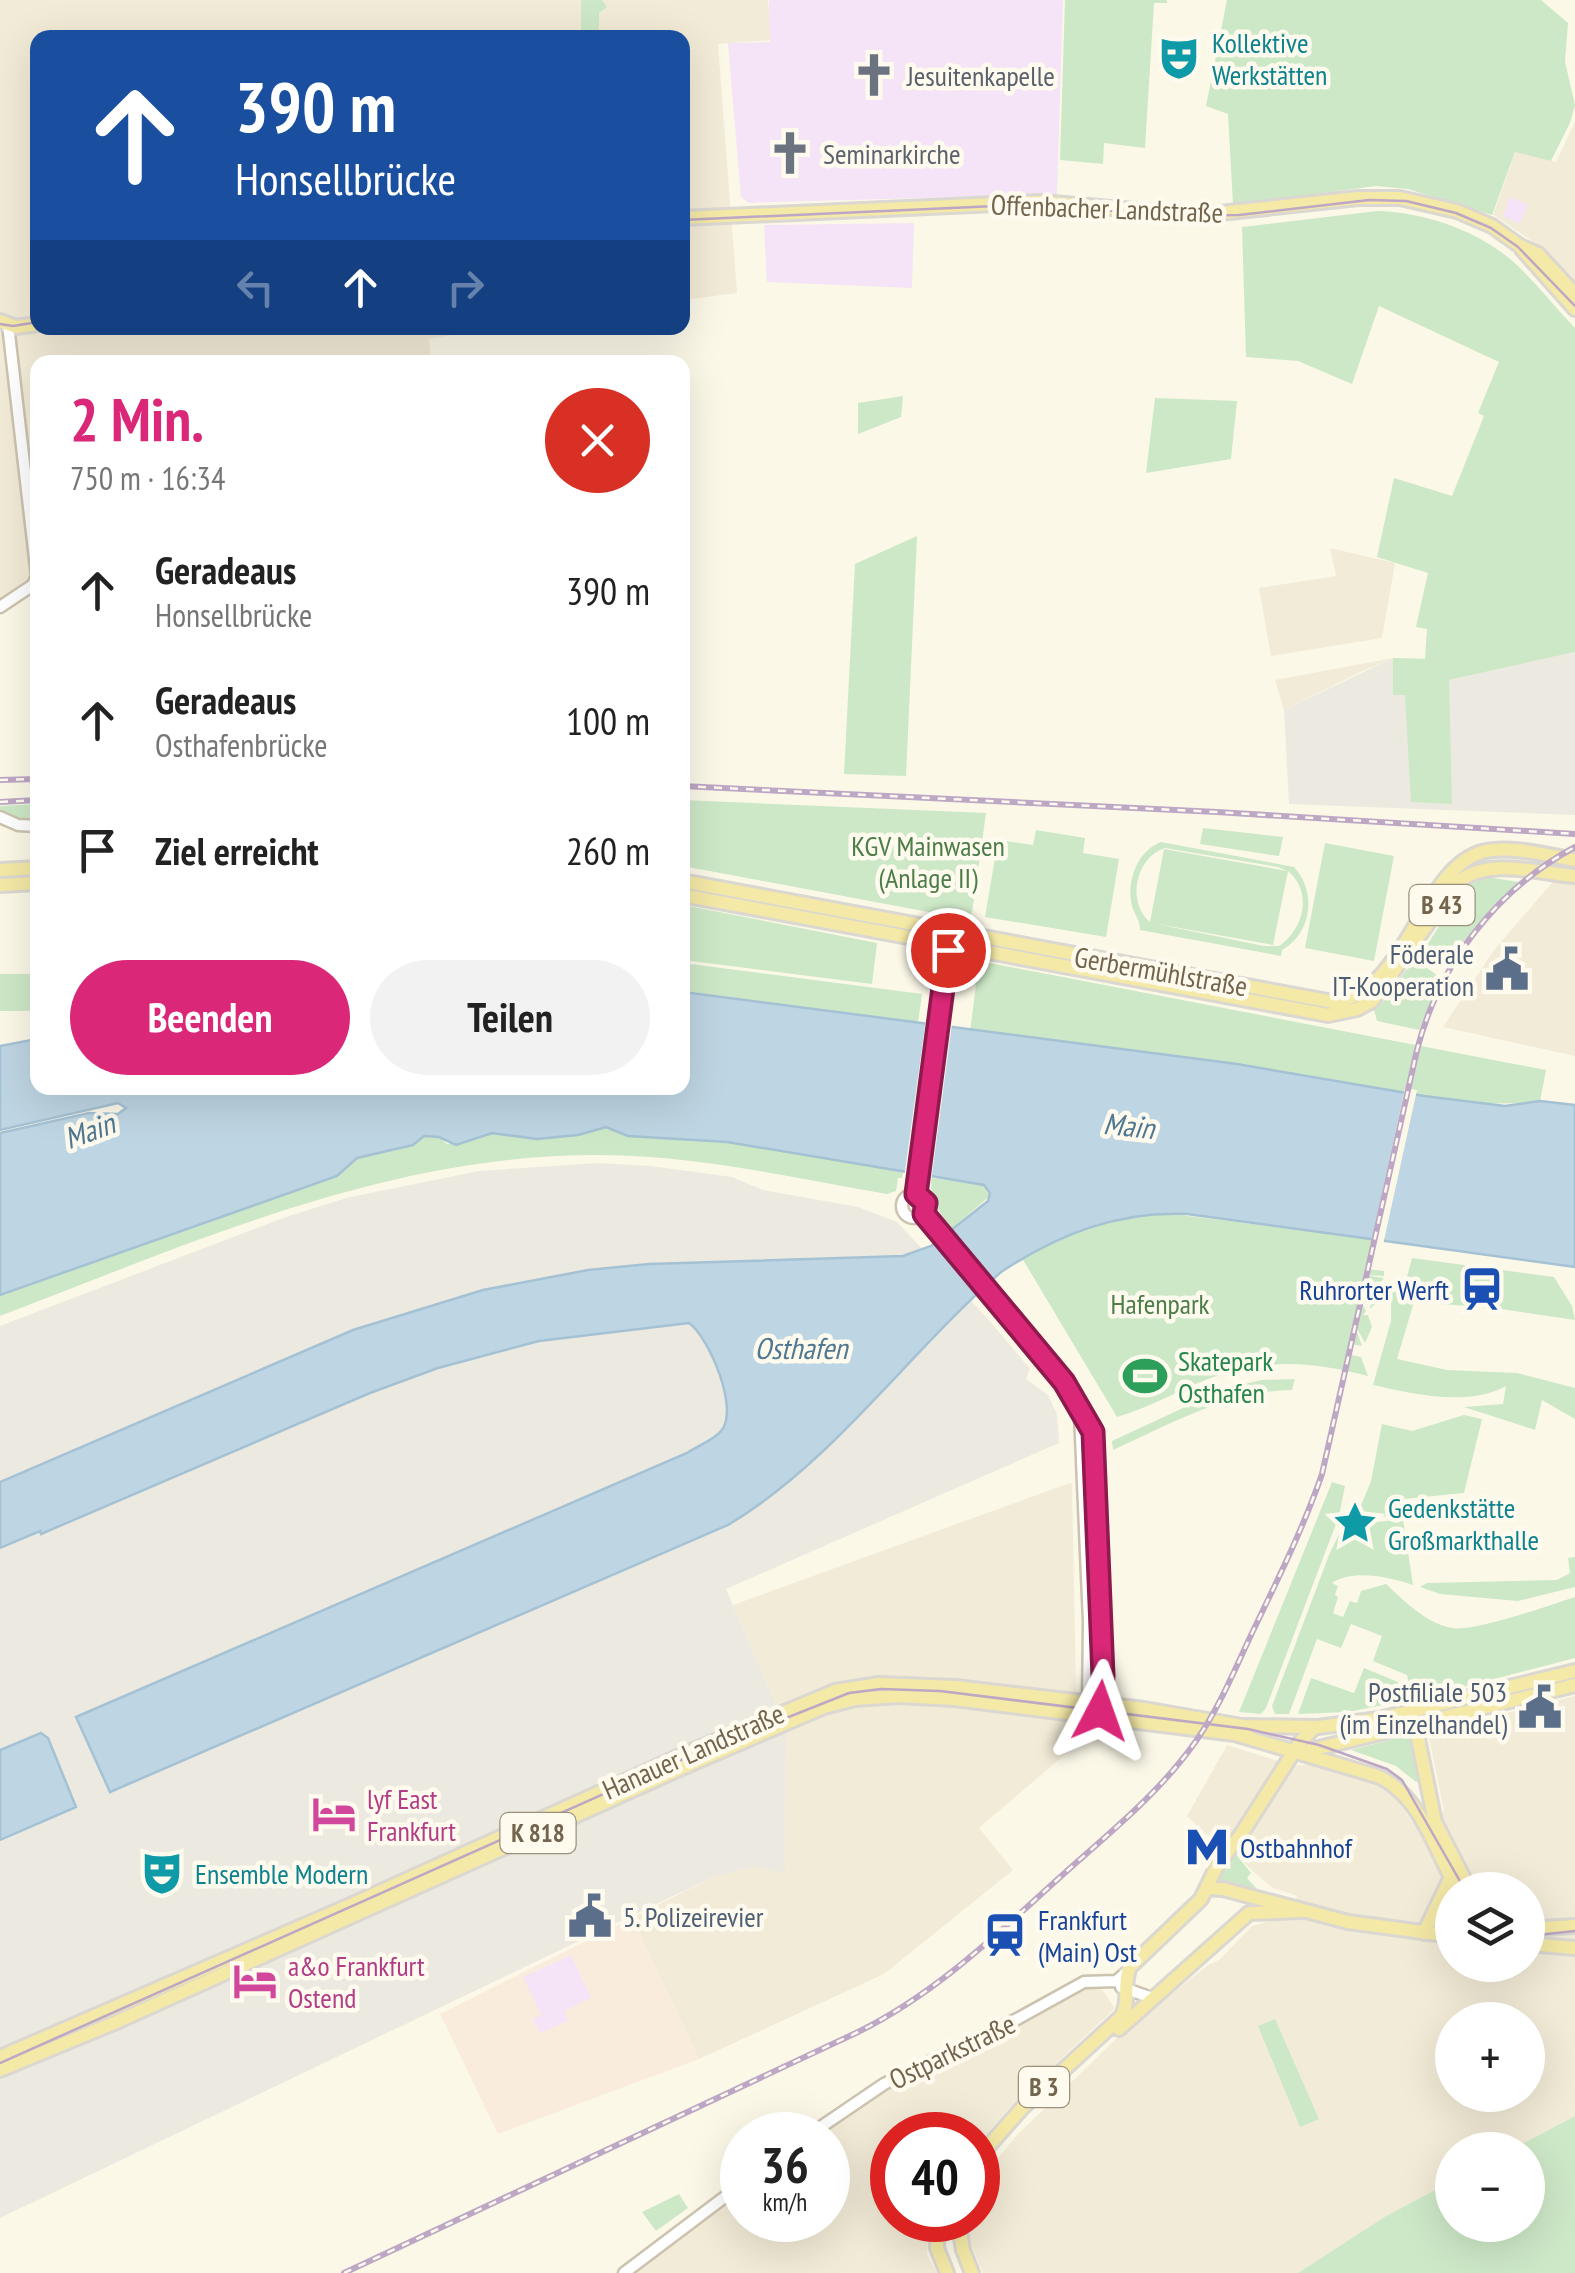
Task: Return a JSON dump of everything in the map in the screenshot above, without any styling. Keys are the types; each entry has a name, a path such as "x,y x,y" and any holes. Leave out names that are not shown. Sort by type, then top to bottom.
{"main road":[{"name":"Offenbacher Landstraße","path":"690,218 1041,202 1220,213 1358,198 1400,198 1470,216 1538,254 1575,294"},
{"name":"Offenbacher Landstraße","path":"1520,246 1575,309"},
{"path":"4,323 30,324"},
{"path":"1493,867 1491,859 1506,850"},
{"name":"Gerbermühlstraße","path":"690,896 1333,1002 1358,996 1377,982 1460,864 1479,853 1506,850 1575,860"},
{"name":"Gerbermühlstraße","path":"690,883 1188,992 1328,1016 1358,1009 1372,1001 1458,882 1476,871 1493,867"},
{"name":"B 43","path":"1493,867 1575,876"},
{"path":"0,870 30,868"},
{"path":"0,885 30,883"},
{"path":"1414,1718 1575,1671"},
{"path":"1414,1718 1575,1685"},
{"name":"Hanauer Landstraße","path":"0,2057 835,1691 1094,1710 1245,1726 1296,1727 1414,1718"},
{"name":"Hanauer Landstraße","path":"0,2070 853,1695"},
{"path":"760,1722 780,1727 792,1708"},
{"name":"Hanauer Landstraße","path":"1094,1710 1240,1735 1377,1776 1397,1786 1411,1804 1448,1872"},
{"path":"1414,1718 1435,1822 1461,1872"},
{"name":"Hanauer Landstraße","path":"1294,1751 1322,1749 1414,1718"},
{"path":"1127,1972 1139,1956 1198,1903 1218,1864 1315,1726"},
{"path":"1455,1872 1456,1862"},
{"name":"B 3","path":"1207,1888 1424,1934"},
{"name":"B 3","path":"1000,2144 1030,2108 1251,1912 1298,1910"},
{"path":"1435,1916 1424,1934 1435,1935"},
{"path":"1545,1928 1575,1926"},
{"path":"1545,1945 1575,1948"},
{"name":"B 3","path":"1000,2133 1121,2017 1127,2005 1127,1972"},
{"path":"938,2242 938,2256 947,2273"},
{"path":"962,2242 972,2273"}],"street":[{"path":"4,323 30,522"},
{"path":"0,607 30,587"},
{"path":"0,817 30,826"},
{"path":"916,1194 949,937"},
{"path":"916,1194 926,1203 924,1214"},
{"path":"916,1194 906,1197 902,1211 914,1219 924,1214"},
{"path":"924,1214 1064,1382 1095,1440 1103,1676 1094,1710"},
{"name":"Ostparkstraße","path":"843,2112 884,2084 1084,1982 1116,1981 1127,1972"},
{"path":"1101,1981 1155,1996"},
{"path":"624,2273 720,2201"}],"shaded area":[{"path":"0,0 768,0 772,40 718,44 737,293 690,299 690,30 30,30 30,335 451,335 429,339 430,355 30,355 30,577 0,601"},
{"path":"769,0 1063,0 1057,194 749,203 741,197 728,43 770,42"},
{"path":"1575,122 1575,287 1532,241 1493,215 1516,151 1556,162"},
{"path":"1510,197 1528,205 1520,224 1503,216"},
{"path":"914,223 912,288 767,282 764,225"},
{"path":"1330,548 1395,563 1382,638 1271,656 1259,588 1336,576"},
{"path":"1575,652 1575,815 1289,804 1284,710 1393,658 1425,659 1427,685"},
{"path":"1393,658 1358,673 1284,710 1275,680"},
{"path":"1575,847 1575,1056 1443,1027 1494,950 1550,885"},
{"name":"Osthafen","path":"598,1163 732,1177 763,1190 858,1207 897,1222 1030,1369 1026,1379 1048,1395 1057,1414 1059,1443 726,1589 786,1728 785,1873 753,1867 713,1877 0,2218 0,1326 283,1218 346,1198 479,1171"},
{"path":"1070,1483 1077,1744 979,1828 1013,1870 884,1974 699,2059 632,1918 713,1877 753,1867 785,1872 786,1728 733,1605"},
{"path":"1575,1696 1575,2116 1545,2132 1435,2132 1435,2190 1386,2216 1298,2273 983,2273 970,2242 1000,2242 1000,2156 1016,2136 1119,2036 1219,1960 1252,1926 1276,1919 1294,1921 1297,1896 1271,1887 1244,1863 1248,1848 1227,1833 1217,1844 1187,1816 1227,1745 1291,1765 1311,1765 1390,1788 1412,1822 1444,1811 1428,1733"},
{"path":"632,1918 699,2059 498,2134 440,2014"},
{"path":"571,1955 591,1998 564,2011 568,2021 540,2033 533,2019 541,2015 523,1977"},
{"path":"1088,1986 1100,1987 1115,2008 1000,2119 1000,2112 870,2112 870,2242 928,2242 927,2254 937,2273 631,2273 720,2206 720,2242 850,2242 850,2113 886,2088"}],"green space":[{"path":"581,0 602,0 607,7 599,13 599,30 581,30"},
{"path":"1065,0 1167,0 1154,3 1145,148 1104,143 1103,164 1060,160"},
{"path":"1227,0 1541,0 1568,23 1565,62 1575,105 1570,123 1551,161 1515,152 1492,215 1408,189 1376,186 1233,205 1228,114 1206,106"},
{"path":"1377,211 1432,220 1486,242 1516,264 1575,328 1575,652 1449,680 1452,804 1411,802 1405,695 1393,695 1393,658 1425,659 1427,629 1416,627 1428,573 1377,557 1394,478 1452,496 1484,416 1478,413 1499,362 1379,306 1352,384 1298,361 1246,357 1242,227"},
{"path":"903,396 901,417 858,434 858,403"},
{"path":"1155,398 1237,401 1231,459 1146,473"},
{"path":"917,536 906,776 844,774 855,564"},
{"name":"KGV Mainwasen (Anlage II)","path":"690,800 986,813 971,920 690,867"},
{"path":"30,804 30,820 11,817 0,806"},
{"path":"1203,828 1283,837 1279,856 1200,844"},
{"path":"1036,830 1085,838 1083,853 1119,859 1106,937 985,917 998,840 1033,845"},
{"path":"1161,842 1294,867 1308,900 1300,933 1282,950 1281,956 1140,930 1131,887 1135,868","holes":["1165,848 1278,867 1287,871 1164,849 1150,922 1138,903 1138,881 1147,861","1288,871 1301,889 1302,910 1294,930 1279,946 1264,946 1152,923 1273,945"]},
{"path":"1325,843 1394,856 1374,961 1305,948"},
{"path":"1487,877 1519,882 1458,950 1446,952 1441,961 1424,950 1463,888"},
{"path":"690,906 877,943 872,984 690,961"},
{"path":"979,961 1546,1070 1540,1101 1426,1098 1236,1064 970,1032"},
{"path":"1417,961 1441,978 1419,1030 1377,1021 1374,1010"},
{"path":"690,964 922,994 918,1022 690,992"},
{"path":"0,974 30,974 30,1011 0,1011"},
{"path":"606,1127 621,1134 727,1142 853,1161 903,1173 896,1191 887,1194 665,1158 550,1157 468,1165 388,1181 231,1228 0,1316 0,1295 337,1176 357,1158 420,1141 424,1136 439,1137 447,1144 491,1133 537,1139 578,1135"},
{"path":"931,1178 984,1185 990,1196 951,1229 936,1205"},
{"name":"Hafenpark","path":"1164,1213 1372,1239 1366,1269 1384,1271 1384,1276 1364,1275 1384,1278 1373,1292 1384,1288 1382,1297 1370,1309 1372,1294 1364,1301 1360,1297 1362,1303 1357,1311 1363,1305 1363,1315 1368,1315 1372,1327 1365,1343 1354,1323 1362,1346 1350,1344 1347,1354 1361,1357 1368,1376 1302,1365 1241,1369 1117,1417 1022,1258 1090,1227"},
{"path":"1412,1258 1554,1277 1572,1306 1575,1320 1414,1302 1397,1359 1447,1370 1517,1373 1575,1388 1575,1419 1542,1400 1535,1430 1464,1407 1503,1404 1506,1386 1458,1397 1373,1385 1391,1321 1392,1283 1405,1284"},
{"path":"1295,1379 1292,1390 1223,1403 1113,1450 1112,1441 1226,1388 1262,1380"},
{"path":"1464,1415 1482,1419 1464,1493 1403,1499 1402,1514 1355,1520 1371,1481 1382,1424 1412,1431"},
{"path":"1332,1482 1345,1486 1339,1516 1266,1708 1261,1714 1239,1712"},
{"path":"1403,1519 1413,1585 1371,1576 1341,1579 1332,1583 1338,1586 1333,1613 1343,1617 1350,1601 1357,1603 1361,1591 1386,1584 1425,1617 1452,1628 1494,1622 1575,1597 1575,1658 1413,1700 1407,1675 1373,1661 1382,1636 1351,1624 1341,1648 1317,1639 1289,1714 1275,1714 1272,1706 1343,1526"},
{"path":"1575,1557 1575,1587 1518,1601 1440,1594 1420,1587 1427,1583 1557,1580 1570,1573 1568,1558"},
{"path":"1364,1668 1398,1682 1404,1701 1348,1712 1298,1714 1311,1678 1354,1693"},
{"path":"1409,1735 1423,1779 1416,1782 1396,1766 1351,1750"},
{"path":"1232,1849 1251,1873 1247,1878 1257,1889 1252,1893 1215,1881"},
{"path":"1275,2019 1319,2119 1300,2127 1258,2026"},
{"path":"1575,2116 1575,2273 1298,2273 1386,2216 1435,2190 1435,2242 1545,2242 1545,2132"},
{"path":"679,2194 688,2208 656,2231 642,2212"}],"water":[{"name":"Main","path":"690,993 1237,1064 1424,1096 1505,1106 1540,1101 1575,1105 1575,1267 1187,1214 1137,1216 1067,1236 1001,1272 802,1470 728,1525 110,1792 76,1717 687,1453 718,1434 726,1421 720,1374 705,1343 689,1323 539,1341 438,1368 370,1393 0,1548 0,1482 353,1330 483,1290 588,1270 649,1264 903,1256 931,1246 988,1201 990,1193 984,1185 727,1142 628,1136 606,1127 578,1135 537,1139 492,1133 456,1145 439,1137 424,1136 413,1145 357,1158 337,1176 0,1295 0,1133 89,1113 118,1114 126,1108 118,1103 0,1130 0,1046 30,1040 30,1095 690,1095"},
{"path":"41,1733 48,1738 76,1807 0,1840 0,1750"}],"pier":[{"path":"926,1019 952,1024 931,1182 904,1178"},
{"path":"1405,1088 1417,1090 1383,1245 1371,1244"},
{"path":"948,1226 996,1283 980,1298 932,1239"}],"tram line":[{"path":"690,220 1040,204 1168,216 1239,215 1369,200 1406,201 1456,213 1491,228 1518,247 1575,306"},
{"path":"0,324 30,323"},
{"path":"0,2063 673,1763 849,1693 881,1689 940,1691 1248,1729 1319,1745 1387,1769 1402,1780 1455,1872"},
{"path":"1545,1934 1575,1931"}],"railway":[{"path":"0,780 30,779"},
{"path":"690,786 1575,834"},
{"path":"0,802 30,800"},
{"path":"344,2273 888,2016 993,1937 1168,1777 1219,1702 1289,1555 1322,1474 1417,1050 1440,988 1456,959 1497,907 1520,884 1575,847"}],"place":[{"name":"Kollektive Werkstätten","path":"1179,58"},
{"name":"Jesuitenkapelle","path":"874,75"},
{"name":"Seminarkirche","path":"790,153"},
{"name":"Föderale IT-Kooperation","path":"1507,969"},
{"name":"Ruhrorter Werft","path":"1482,1289"},
{"name":"Skatepark Osthafen","path":"1145,1376"},
{"name":"Gedenkstätte Großmarkthalle","path":"1355,1523"},
{"name":"Postfiliale 503 (im Einzelhandel)","path":"1540,1707"},
{"name":"lyf East Frankfurt","path":"334,1814"},
{"name":"Ostbahnhof","path":"1207,1847"},
{"name":"Ensemble Modern","path":"162,1873"},
{"name":"5. Polizeirevier","path":"590,1916"},
{"name":"Frankfurt (Main) Ost","path":"1005,1935"},
{"name":"a&o Frankfurt Ostend","path":"255,1981"}],"route":[{"path":"948,950 916,1194 926,1203 924,1214 1064,1382 1093,1432 1101,1587 1100,1711"}]}
